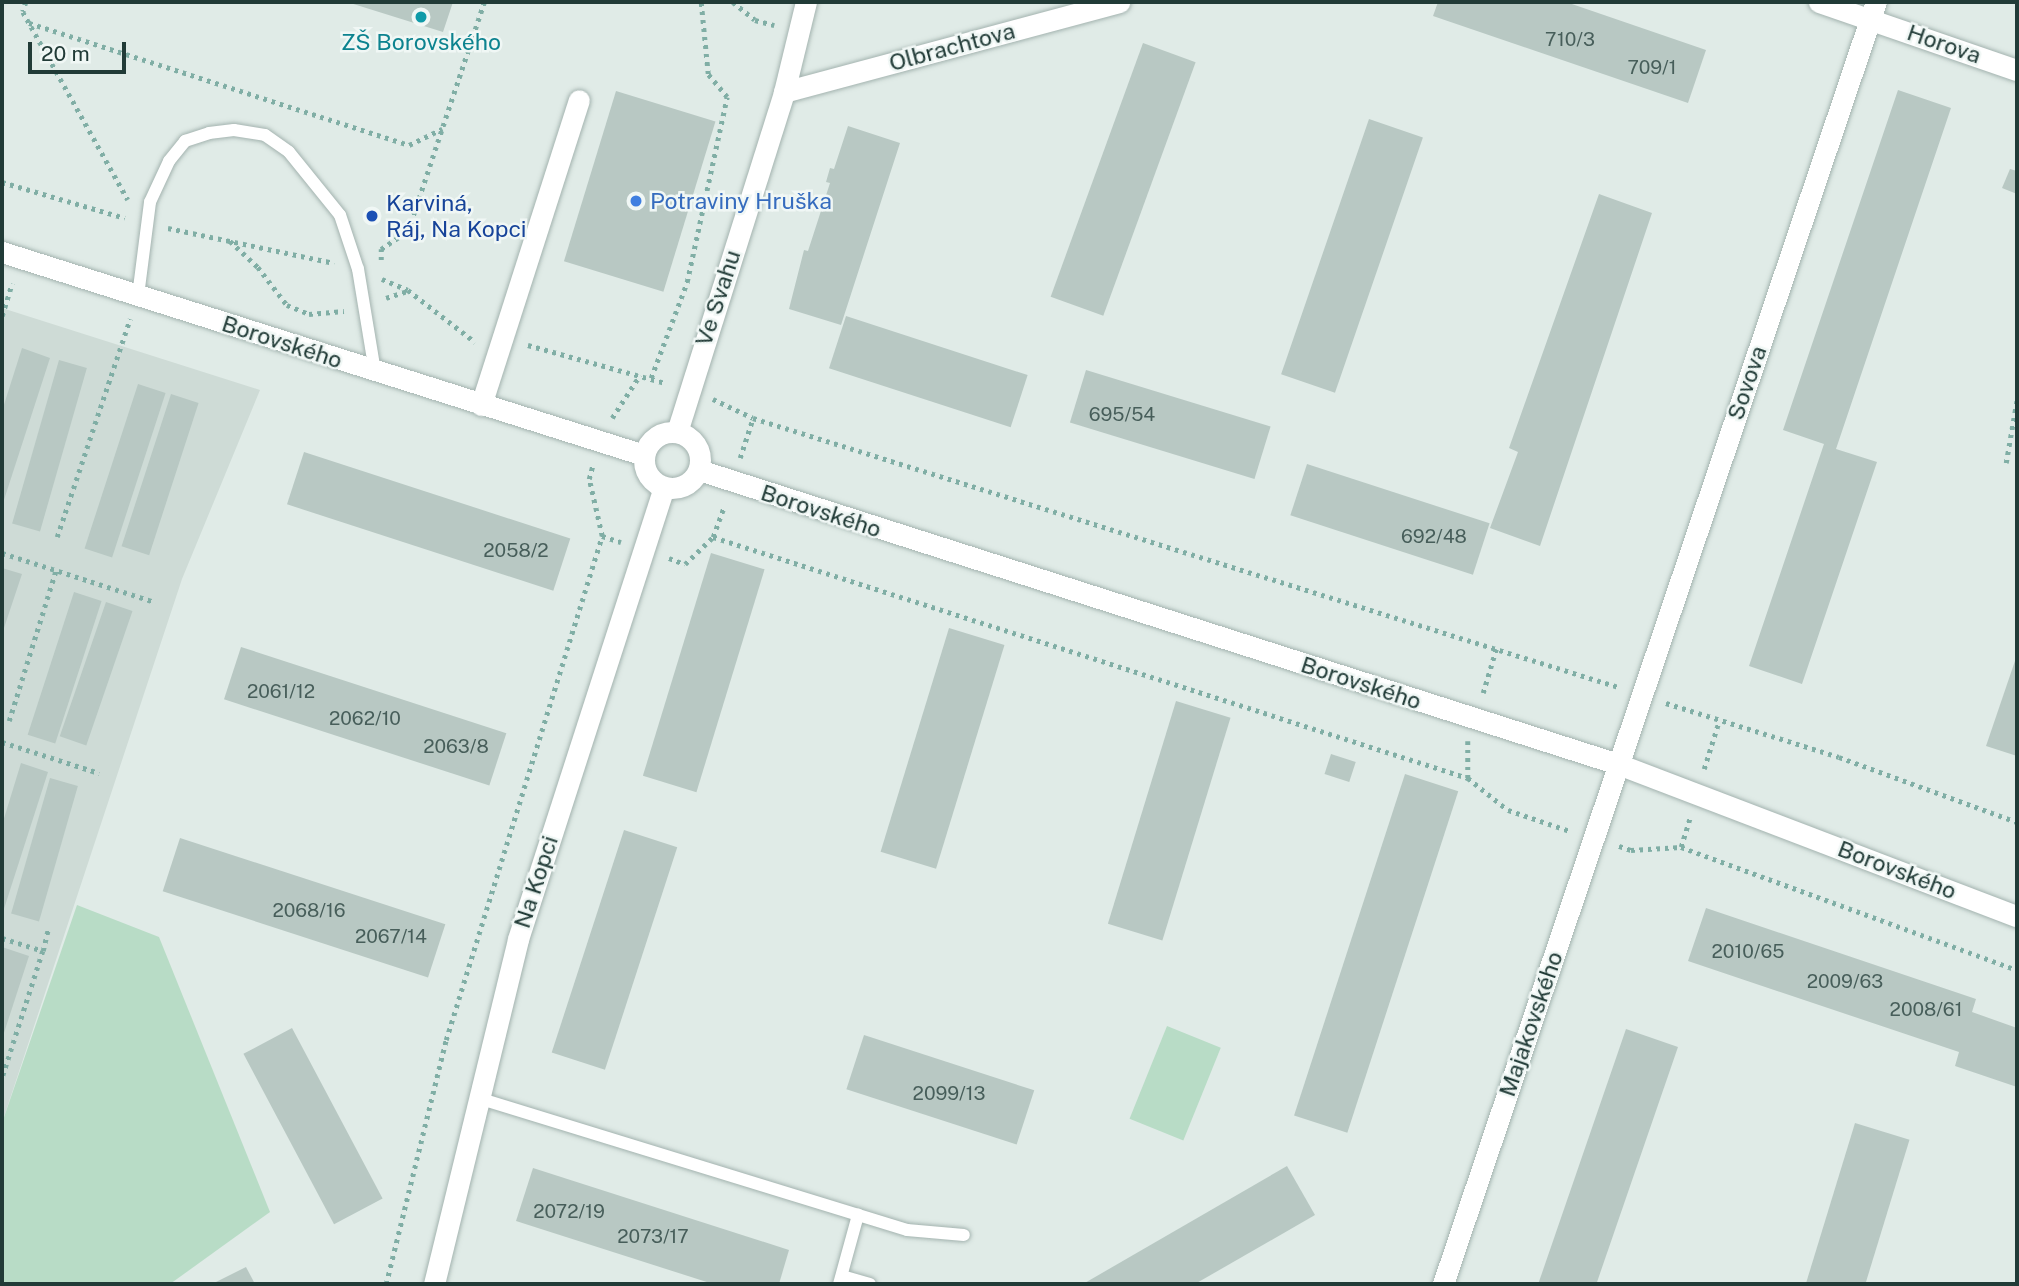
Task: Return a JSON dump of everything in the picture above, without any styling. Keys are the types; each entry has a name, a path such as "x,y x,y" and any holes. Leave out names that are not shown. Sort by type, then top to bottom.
{"street":[{"name":"Ve Svahu","path":"677,432 688,390 785,92 806,2"},
{"name":"Olbrachtova","path":"785,92 1119,2"},
{"path":"1819,2 1874,10"},
{"name":"Horova","path":"1874,10 2017,70"},
{"name":"Sovova","path":"1618,764 1874,10"},
{"path":"481,405 579,100"},
{"name":"Borovského","path":"11,255 644,455"},
{"path":"677,432 686,435 698,450 699,470 686,485 664,488 647,475 644,455 657,435 677,432"},
{"name":"Borovského","path":"699,470 1618,764 2017,916"},
{"name":"Na Kopci","path":"434,1284 518,939 664,488"},
{"name":"Majakovského","path":"1443,1284 1618,764"}],"lane":[{"path":"138,296 156,182 185,141 219,131 249,130 289,152 340,215 358,269 375,372"},
{"path":"478,1098 907,1230 964,1236"},
{"path":"858,1215 840,1280 870,1284"}],"path":[{"path":"26,2 23,12 128,199 125,218"},
{"path":"382,279 381,249 408,232 484,2"},
{"path":"651,378 687,282 727,97 708,74 701,2"},
{"path":"733,2 755,20 799,30"},
{"path":"30,23 409,145 442,129"},
{"path":"2,182 149,224 358,269 408,290 479,345 499,348 523,344 651,378 688,390 753,418 1839,757 2017,822"},
{"path":"227,239 258,267 287,305 309,314 330,314 408,290"},
{"path":"2,316 11,255"},
{"path":"57,537 138,296"},
{"path":"2006,463 2017,399"},
{"path":"386,1284 446,1040 602,536"},
{"path":"713,537 1468,778 1508,810 1593,839 1631,850 1681,847 2017,970"},
{"path":"2,553 155,602"},
{"path":"9,721 56,570"},
{"path":"2,742 99,773"},
{"path":"2,1079 48,929"},
{"path":"2,938 43,951"}],"shaded area":[{"path":"2,308 260,390 182,579 2,1123"}],"green space":[{"path":"77,905 159,937 270,1212 170,1284 2,1284 2,1123"},
{"path":"1167,1026 1221,1048 1183,1140 1130,1119"}],"building":[{"name":"ZŠ Borovského","path":"347,2 453,2 443,32"},
{"path":"1438,2 1566,2 1706,50 1688,103 1433,16"},
{"path":"1143,43 1196,62 1103,316 1051,297"},
{"path":"1898,90 1951,108 1836,449 1877,462 1802,684 1749,666 1824,444 1783,430"},
{"path":"616,91 715,121 663,292 564,261"},
{"path":"1369,119 1423,138 1335,393 1281,374"},
{"path":"848,126 900,143 841,325 789,309 804,250 808,251 830,183 826,182 830,168 834,169"},
{"path":"2010,169 2017,171 2017,194 2002,188"},
{"path":"1599,194 1652,213 1540,546 1490,528 1518,452 1509,448"},
{"path":"846,316 1028,375 1011,427 829,368"},
{"path":"22,348 50,358 2,506 2,411"},
{"path":"59,360 87,368 40,531 12,523"},
{"path":"1086,370 1271,426 1254,479 1070,423"},
{"path":"138,384 166,393 112,557 85,549"},
{"path":"171,394 199,403 149,555 122,546"},
{"path":"304,452 570,539 553,591 287,504"},
{"path":"1307,464 1490,523 1473,575 1290,515"},
{"path":"711,553 765,569 696,792 643,776"},
{"path":"2,568 22,574 2,634"},
{"path":"74,592 102,601 55,744 28,735"},
{"path":"106,602 132,611 86,745 60,736"},
{"path":"949,628 1004,645 936,869 881,852"},
{"path":"241,647 506,733 489,786 224,699"},
{"path":"2017,655 2017,756 1986,746"},
{"path":"1176,701 1231,718 1162,940 1108,924"},
{"path":"1331,754 1356,762 1349,782 1325,774"},
{"path":"21,763 48,772 2,915 2,825"},
{"path":"1405,774 1458,791 1347,1133 1294,1115"},
{"path":"50,778 78,786 39,922 11,914"},
{"path":"624,830 677,847 605,1070 552,1053"},
{"path":"180,838 445,924 428,977 163,891"},
{"path":"1706,908 1976,999 1972,1012 2017,1028 2017,1087 1955,1066 1959,1052 1688,961"},
{"path":"2,947 29,956 2,1039"},
{"path":"292,1028 383,1198 334,1224 243,1054"},
{"path":"1626,1029 1678,1047 1596,1284 1538,1283"},
{"path":"864,1035 1034,1090 1017,1145 846,1089"},
{"path":"1855,1123 1910,1140 1865,1284 1806,1284"},
{"path":"1287,1166 1315,1215 1195,1284 1083,1284"},
{"path":"533,1168 789,1250 779,1284 713,1284 516,1221"},
{"path":"246,1267 255,1284 212,1284"}],"place":[{"name":"ZŠ Borovského","path":"421,17"},
{"name":"Potraviny Hruška","path":"636,201"},
{"name":"Karviná, Ráj, Na Kopci","path":"372,216"}]}
